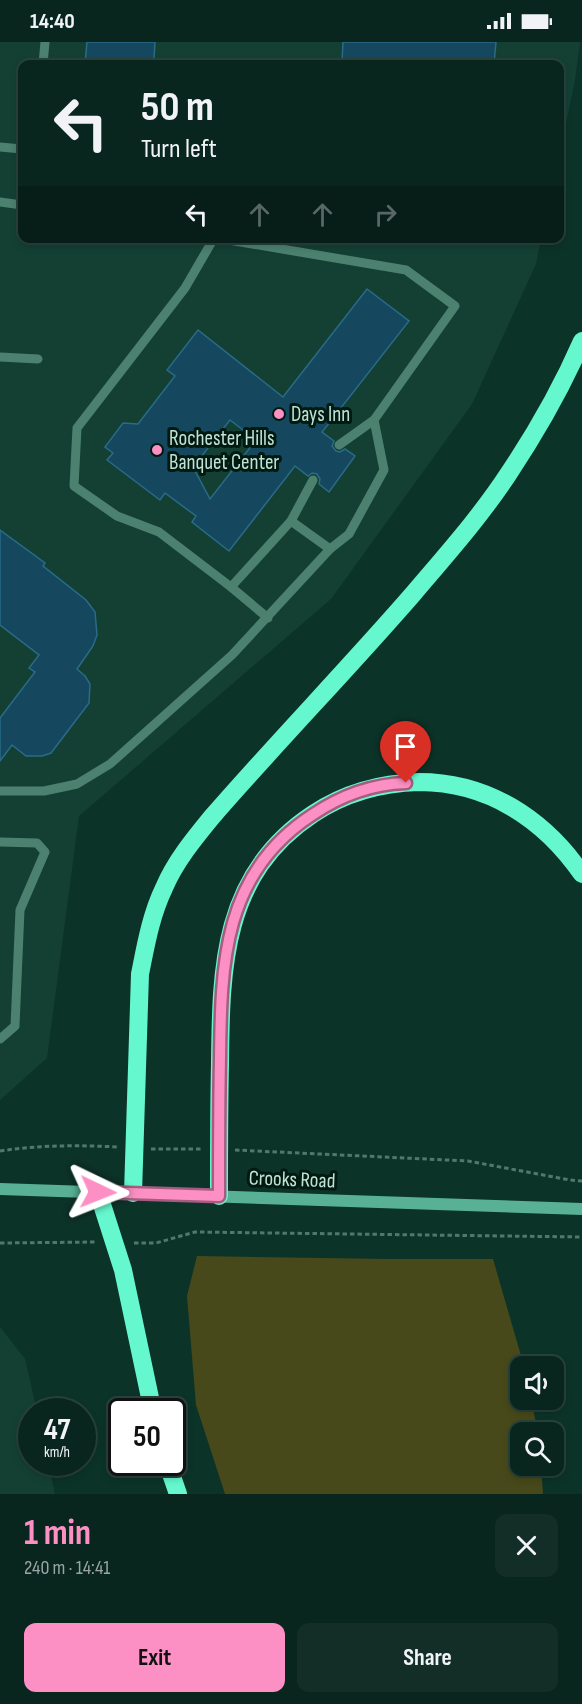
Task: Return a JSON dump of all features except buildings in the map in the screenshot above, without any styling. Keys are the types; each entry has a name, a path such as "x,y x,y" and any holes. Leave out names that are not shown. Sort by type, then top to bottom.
{"highway":[{"path":"133,1193 140,974 146,941 164,887 190,844 211,818 384,627 485,507 532,438 554,400 582,341"},
{"path":"219,1196 220,1007 228,940 234,916 255,872 271,851 294,828 326,805 370,788 392,783 443,783 488,796 526,816 556,840 582,874"},
{"path":"98,1192 115,1243 131,1306 150,1398"},
{"path":"171,1476 177,1494"}],"main road":[{"name":"Crooks Road","path":"0,1189 582,1209"}],"lane":[{"path":"43,60 45,42"},
{"path":"0,147 18,149"},
{"path":"0,202 18,204"},
{"path":"212,243 185,288 77,428 74,486 117,516 159,532 268,618"},
{"path":"245,243 406,270 455,306 374,420 339,445"},
{"path":"0,357 38,360"},
{"path":"0,790 44,791 77,784 110,764 232,655 330,549 349,534 384,470 374,420"},
{"path":"231,587 291,521 313,480"},
{"path":"291,521 330,549"},
{"path":"0,842 37,843 45,852 20,910 15,1026 0,1039"}],"path":[{"path":"0,1151 88,1145 134,1149 219,1149 375,1156 468,1161 582,1181"},
{"path":"0,1243 156,1243 195,1232 582,1237"}],"shaded area":[{"path":"0,42 580,42 564,134 564,60 18,60 18,243 540,243 536,264 472,404 331,599 79,816 47,1058 0,1100"},
{"path":"197,1256 493,1259 521,1356 510,1356 510,1410 533,1410 536,1422 510,1422 510,1476 542,1476 543,1494 225,1494 196,1405 187,1296"},
{"path":"0,1327 25,1359 34,1398 18,1398 18,1476 51,1476 55,1494 0,1494"}],"place":[{"name":"Days Inn","path":"279,414"},
{"name":"Rochester Hills Banquet Center","path":"157,450"}],"route":[{"path":"98,1192 219,1196 220,1007 223,968 234,916 244,892 255,872 287,833 326,805 370,788 392,783 406,783"}]}
